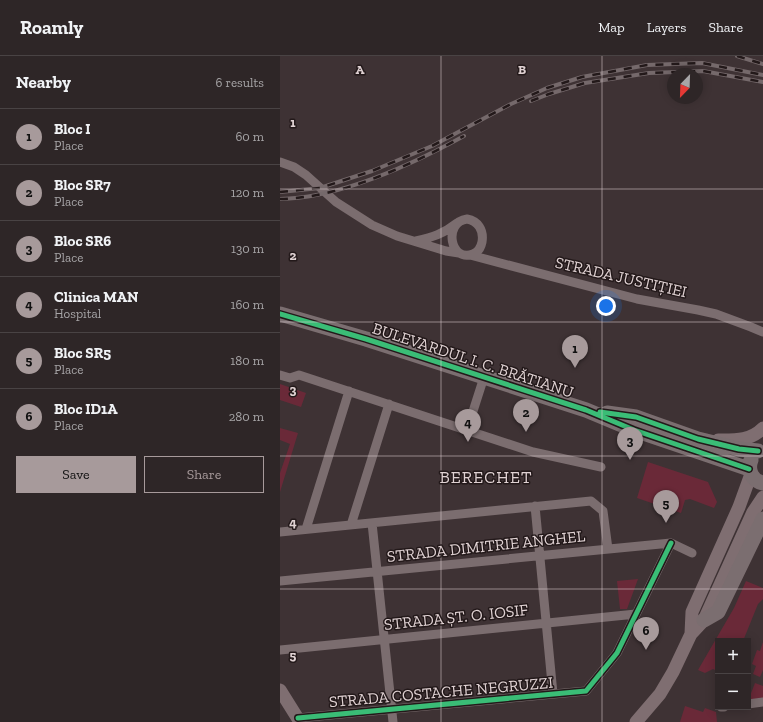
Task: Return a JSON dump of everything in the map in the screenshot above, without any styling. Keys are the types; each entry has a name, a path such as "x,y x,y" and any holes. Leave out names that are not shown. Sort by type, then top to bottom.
{"main road":[{"name":"BULEVARDUL I. C. BRĂTIANU","path":"282,311 586,410 634,430 750,471 754,479 763,483"},
{"name":"BULEVARDUL I. C. BRĂTIANU","path":"586,410 636,417 698,439 739,448 761,450"},
{"path":"698,439 745,439 756,434 763,428"},
{"path":"636,722 660,694 673,672 690,634 692,612 739,507 750,471 751,458 761,450"},
{"path":"704,620 753,512 763,497"},
{"path":"690,634 704,620 718,612 763,519"},
{"path":"280,690 299,720"}],"street":[{"path":"280,162 294,167 306,175 336,202 372,225 397,236 446,251 470,255 476,253 480,248 482,235 480,228 472,220 462,220 441,234 431,238 415,241"},
{"path":"458,222 453,230 452,238 453,245 459,253"},
{"name":"STRADA JUSTIȚIEI","path":"470,255 637,299 716,314 763,332"},
{"path":"280,375 290,378 299,374 533,452 601,468"},
{"path":"467,430 484,377"},
{"path":"306,529 349,391"},
{"path":"351,525 389,404"},
{"path":"280,532 591,501 603,511 608,549"},
{"path":"535,506 553,694"},
{"path":"372,522 393,722"},
{"path":"636,614 671,543 692,553"},
{"name":"STRADA DIMITRIE ANGHEL","path":"280,581 671,543"},
{"name":"STRADA ȘT. O. IOSIF","path":"280,650 636,614"},
{"name":"STRADA COSTACHE NEGRUZZI","path":"299,720 586,691 617,652 636,614"},
{"path":"751,704 763,702"}],"shaded area":[{"path":"280,384 306,393 301,407 280,400"},
{"path":"280,428 298,433 280,492 280,473 290,444 280,440"},
{"path":"648,462 708,482 717,502 714,508 690,499 685,500 681,513 637,498"},
{"path":"638,579 627,609 620,609 617,581"},
{"path":"746,581 763,588 763,599 758,604 744,638 717,638 734,608"},
{"path":"715,641 715,670 713,669 705,673 698,670"},
{"path":"763,642 763,670 760,677 753,674 756,666 752,664 757,650 760,651"},
{"path":"755,683 763,686 763,699 751,701 751,693"},
{"path":"685,706 703,712 705,708 716,712 717,722 680,722"}],"railway":[{"path":"737,56 763,64"},
{"path":"280,192 320,188 372,171 432,146 511,104 547,88 582,77 647,65 702,63 763,75"},
{"path":"531,101 585,83 649,73 703,71 763,82"},
{"path":"280,199 327,193 375,178 421,158 464,136"}],"cycle path":[{"path":"280,314 366,339 586,410 634,430 749,469"},
{"path":"600,412 636,417 698,439 739,449 758,451"},
{"path":"298,718 586,691 617,653 671,543"}],"place":[{"name":"Bloc I","path":"575,368"},
{"name":"Bloc SR7","path":"526,432"},
{"name":"Clinica MAN","path":"468,442"},
{"name":"Bloc SR6","path":"630,460"},
{"name":"Bloc SR5","path":"666,523"},
{"name":"Bloc ID1A","path":"646,650"}],"district":[{"name":"BERECHET","path":"486,477"}]}
